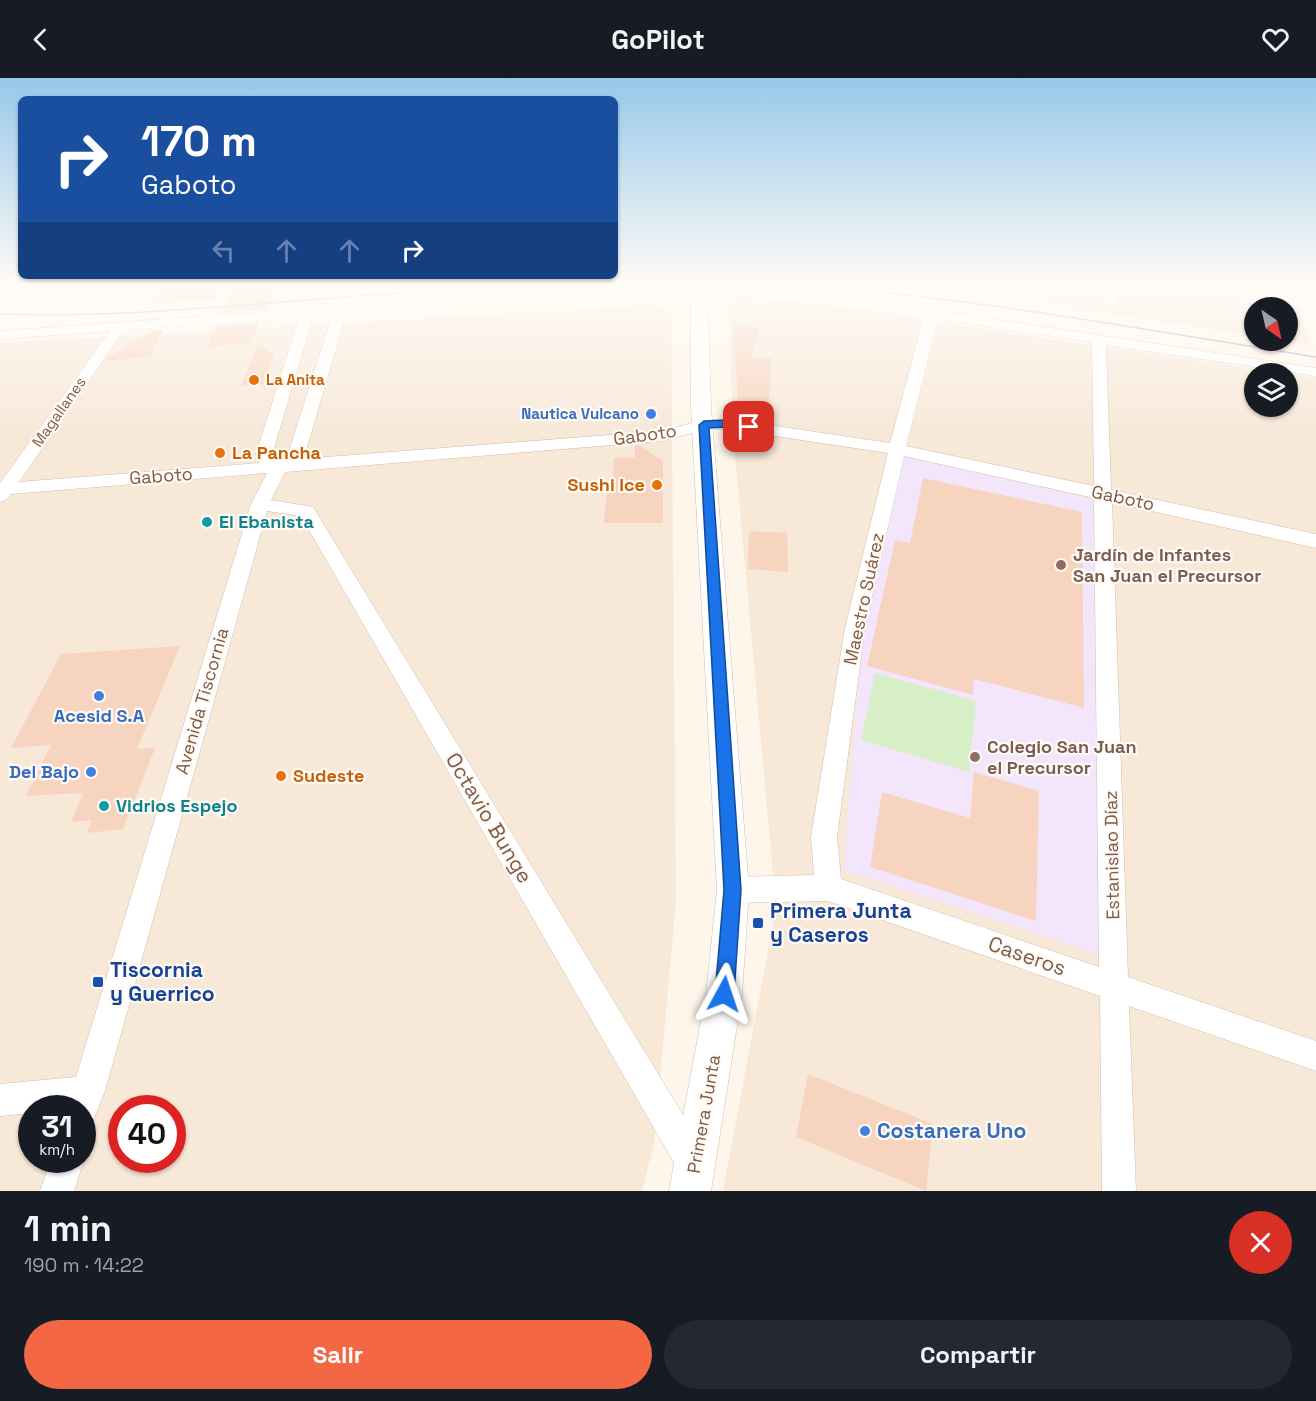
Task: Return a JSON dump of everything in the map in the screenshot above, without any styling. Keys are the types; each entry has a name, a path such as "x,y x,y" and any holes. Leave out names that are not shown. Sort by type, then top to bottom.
{"street":[{"name":"Magallanes","path":"2,491 114,335"},
{"path":"279,467 263,457 300,335"},
{"name":"Avenida Tiscornia","path":"88,1095 260,504 279,467 297,454 333,335"},
{"name":"Primera Junta","path":"693,1179 724,994 732,890 704,425 701,407 700,335"},
{"name":"Maestro Suárez","path":"828,888 824,837 855,628 927,335"},
{"path":"1066,335 1316,372"},
{"name":"Estanislao Díaz","path":"1099,340 1119,1191"},
{"name":"Gaboto","path":"2,491 661,436 704,425 728,424 897,449 1316,541"},
{"name":"Octavio Bunge","path":"260,504 307,511 693,1179"},
{"name":"Caseros","path":"732,890 828,888 1316,1056"},
{"path":"0,1100 18,1100"},
{"path":"57,1191 63,1173"}],"shaded area":[{"path":"139,335 671,335 676,901 654,1144 642,1191 0,1191 0,343"},
{"path":"730,335 1024,335 1244,367 1244,417 1298,417 1298,375 1316,378 1316,1191 723,1191 776,908 733,433"},
{"path":"1298,335 1307,335 1310,344 1298,343"},
{"name":"Colegio San Juan el Precursor","path":"902,455 1093,499 1100,955 844,870 861,644"}],"green space":[{"path":"875,673 976,701 969,772 861,740"}],"building":[{"path":"146,335 161,335 150,357 105,361"},
{"path":"212,335 254,335 250,343 207,347"},
{"path":"734,335 757,335 752,357 771,358 769,409 751,408 738,401"},
{"path":"258,344 274,354 264,384 241,386"},
{"path":"635,445 639,445 663,461 663,523 604,523 607,491 613,491 614,458 635,457"},
{"path":"923,478 1082,512 1084,708 974,679 973,695 867,666 895,540 910,543"},
{"path":"749,531 787,533 788,572 748,569"},
{"name":"Acesid S.A","path":"180,646 137,749 155,748 123,829 87,833 92,820 71,822 83,793 26,796 51,745 11,748 61,654"},
{"path":"974,772 1039,791 1036,921 870,867 882,792 970,818"},
{"name":"Costanera Uno","path":"808,1074 933,1124 926,1191 796,1137"}],"tram line":[{"path":"1181,335 1316,357"}],"place":[{"name":"La Anita","path":"254,380"},
{"name":"Nautica Vulcano","path":"651,414"},
{"name":"La Pancha","path":"220,453"},
{"name":"Sushi Ice","path":"657,485"},
{"name":"El Ebanista","path":"207,522"},
{"name":"Jardín de Infantes San Juan el Precursor","path":"1061,565"},
{"name":"Acesid S.A","path":"99,696"},
{"name":"Colegio San Juan el Precursor","path":"975,757"},
{"name":"Del Bajo","path":"91,772"},
{"name":"Sudeste","path":"281,776"},
{"name":"Vidrios Espejo","path":"104,806"},
{"name":"Primera Junta y Caseros","path":"758,923"},
{"name":"Tiscornia y Guerrico","path":"98,982"},
{"name":"Costanera Uno","path":"865,1131"}],"route":[{"path":"724,994 732,890 704,425 728,424 749,427"}]}
